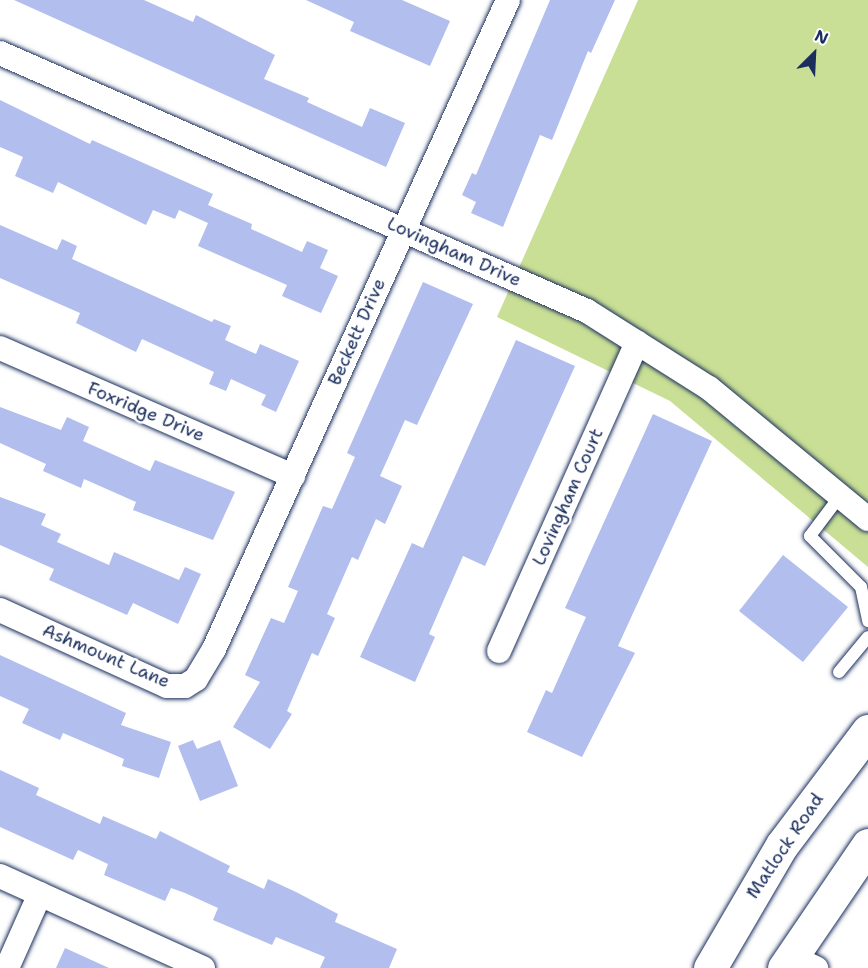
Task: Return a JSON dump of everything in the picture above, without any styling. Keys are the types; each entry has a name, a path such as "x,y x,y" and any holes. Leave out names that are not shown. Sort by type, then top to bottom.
{"main road":[{"name":"Matlock Road","path":"710,968 782,845 868,731"},
{"path":"797,964 868,845"}],"street":[{"name":"Beckett Drive","path":"205,663 293,476 508,0"},
{"name":"Lovingham Drive","path":"0,53 587,311 709,388 868,519"},
{"name":"Lovingham Court","path":"499,651 637,343"},
{"name":"Foxridge Drive","path":"0,348 293,476"},
{"name":"Ashmount Lane","path":"0,610 167,686 185,686 196,679 205,663"},
{"path":"0,876 203,968"},
{"path":"7,968 40,894"}],"lane":[{"path":"840,496 810,536 861,587 868,621"},
{"path":"839,672 868,637"}],"green space":[{"path":"638,0 868,0 868,567 670,401 497,317"}],"building":[{"path":"14,0 144,0 193,22 196,15 275,55 264,79 309,98 307,102 362,127 370,108 405,123 386,167"},
{"path":"306,0 402,0 450,21 430,66 350,31 354,22"},
{"path":"550,0 615,0 591,53 588,51 552,140 540,135 503,227 471,213 476,202 462,195 472,173 476,175"},
{"path":"0,100 90,144 92,140 213,194 208,205 252,224 251,229 302,252 307,241 328,250 320,268 338,276 321,313 282,296 287,285 198,246 208,223 179,210 175,219 153,210 146,225 58,182 53,193 15,176 23,157 0,147"},
{"path":"0,225 57,250 62,239 77,246 72,259 212,322 214,319 231,326 225,340 256,354 260,344 299,361 276,412 261,405 266,395 231,379 226,391 209,384 214,372 142,339 136,352 76,323 80,313 0,278"},
{"path":"423,282 473,304 417,425 405,420 380,476 402,486 385,524 376,519 358,560 352,557 327,614 335,618 318,656 312,653 287,711 292,714 270,749 233,727 260,682 245,675 271,618 284,623 298,591 288,587 323,506 332,509 355,457 347,453"},
{"path":"516,340 575,366 485,566 463,556 429,634 435,637 415,682 360,657 412,543 423,548"},
{"path":"0,407 61,430 67,417 89,427 83,441 150,471 155,460 235,492 213,540 133,510 136,502 84,479 81,488 43,471 46,464 0,443"},
{"path":"653,414 712,441 618,646 635,653 582,757 527,732 546,690 552,693 586,617 565,608"},
{"path":"0,497 46,514 41,525 61,534 57,542 109,565 114,552 179,580 185,567 201,574 178,624 133,603 127,615 49,580 54,569 0,545"},
{"path":"783,555 848,607 803,662 739,611"},
{"path":"0,655 126,713 121,725 171,742 159,778 122,766 124,759 63,733 60,740 22,723 29,709 0,696"},
{"path":"193,740 197,749 220,740 238,786 200,801 178,746"},
{"path":"0,770 39,788 36,795 100,824 103,816 156,839 160,831 230,866 227,872 264,889 268,879 296,892 338,914 335,922 397,949 389,968 320,968 325,957 276,937 272,945 213,920 218,908 185,893 171,888 165,901 104,875 108,864 78,850 73,860 0,827"},
{"path":"65,948 109,968 56,968"}]}
